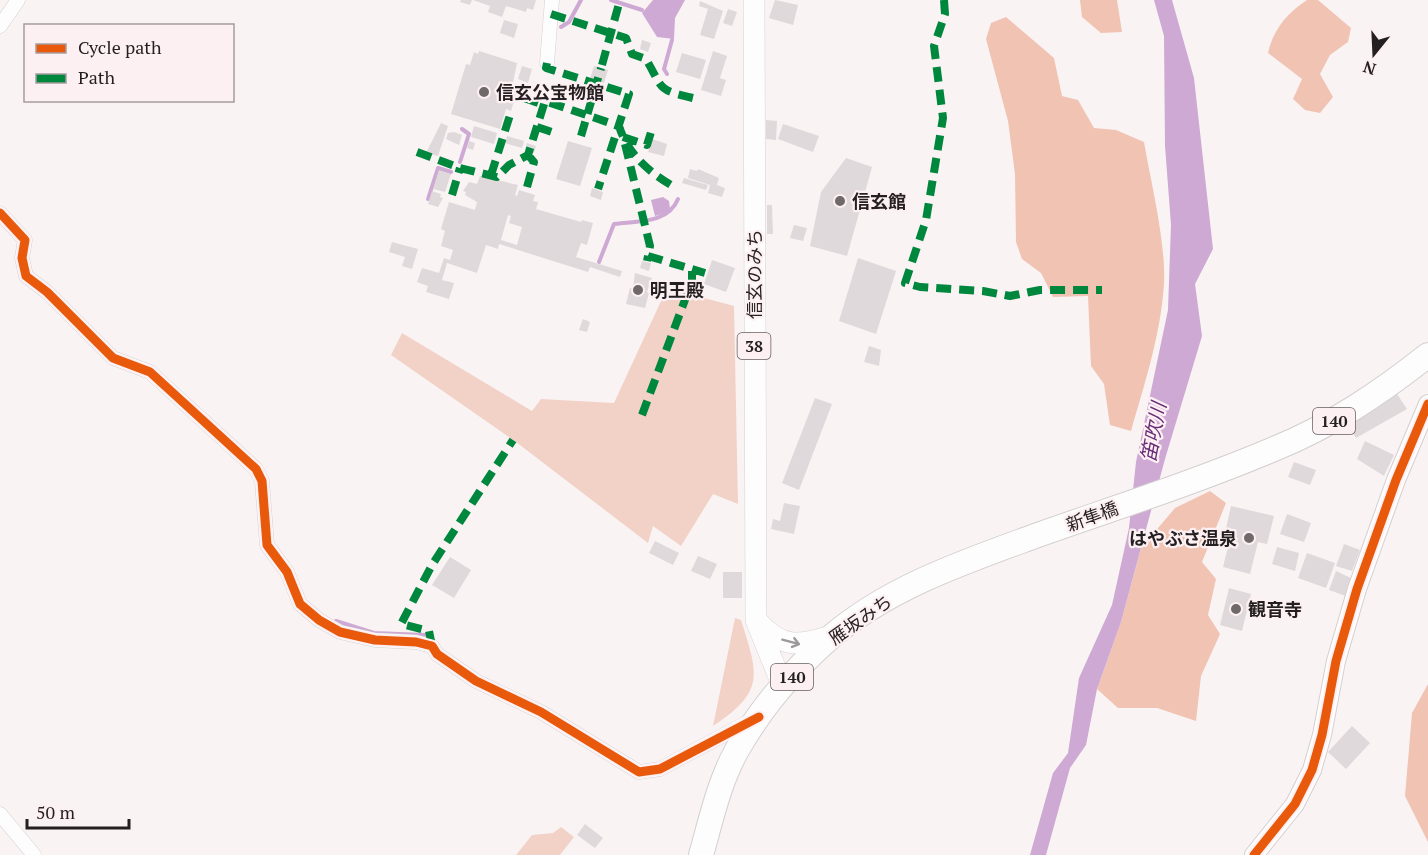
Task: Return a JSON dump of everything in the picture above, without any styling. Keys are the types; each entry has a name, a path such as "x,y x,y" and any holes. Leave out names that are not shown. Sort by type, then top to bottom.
{"highway":[{"name":"新隼橋","path":"957,564 1228,467 1331,423 1383,391 1428,356"},
{"name":"雁坂みち","path":"701,855 729,766 759,717 783,687 832,636 889,597 957,564"}],"main road":[{"name":"信玄のみち","path":"754,0 756,620 783,687"},
{"path":"756,620 765,630 782,641 799,645 832,636"}],"street":[{"path":"0,26 18,0"},
{"path":"547,63 552,0"},
{"path":"0,213 25,240 22,258 26,276 46,292 113,358 150,372 256,470 262,482 267,545 287,572 300,604 319,620 340,632 375,640 416,642 432,646 436,654 476,681 541,712 639,772 660,769 759,717"},
{"path":"1254,855 1295,804 1312,770 1322,735 1336,661 1357,589 1396,480 1428,404"},
{"path":"0,814 34,855"}],"shaded area":[{"path":"1080,0 1117,0 1122,32 1101,33 1082,17"},
{"path":"1307,0 1318,0 1351,28 1348,42 1330,55 1320,74 1333,97 1320,113 1305,110 1293,99 1302,79 1268,53 1273,37 1282,23"},
{"path":"1006,17 1054,58 1062,96 1078,100 1094,128 1116,130 1144,142 1163,250 1164,283 1156,339 1131,431 1110,425 1104,384 1091,366 1088,296 1053,297 1041,273 1022,259 1016,242 1015,174 1008,121 986,39 991,23"},
{"path":"667,288 734,306 738,504 713,494 681,546 653,526 648,543 516,442 391,355 402,333 532,411 541,399 614,403"},
{"path":"1210,491 1226,503 1202,562 1216,579 1208,615 1220,634 1201,676 1196,721 1157,708 1118,708 1097,689 1121,622 1141,548 1175,508"},
{"path":"735,618 741,620 747,639 754,668 753,680 750,691 742,702 713,726"},
{"path":"1428,684 1428,842 1405,796 1412,713"},
{"path":"561,827 574,837 560,855 516,855 532,835 553,833"}],"water":[{"path":"653,0 685,0 675,18 674,39 657,37 642,13"},
{"name":"笛吹川","path":"1154,0 1172,0 1194,78 1213,249 1195,284 1202,336 1165,459 1121,622 1097,689 1086,745 1070,768 1046,855 1030,855 1053,773 1068,753 1079,678 1112,605 1129,528 1136,462 1168,310 1171,225 1165,146 1164,36"},
{"path":"663,197 669,201 670,209 655,216 651,200"}],"building":[{"path":"461,0 472,0 470,5 460,2"},
{"path":"473,0 536,0 533,10 527,8 526,12 506,6 502,17 488,12 490,6"},
{"path":"775,0 798,5 793,25 769,18"},
{"path":"700,1 723,11 714,39 700,35 708,9 699,6"},
{"path":"728,9 737,12 732,26 723,23"},
{"path":"504,20 518,24 514,38 500,33"},
{"path":"642,40 651,43 648,52 640,49"},
{"path":"479,51 517,63 511,92 516,94 511,111 506,109 500,129 451,114 466,64 470,65 474,52 478,54"},
{"path":"713,51 727,56 720,78 726,80 721,96 701,90"},
{"path":"682,53 706,60 700,79 676,72"},
{"path":"522,66 532,69 528,83 518,79"},
{"path":"594,66 608,70 604,83 590,79"},
{"path":"766,120 777,121 776,140 766,139"},
{"path":"441,123 448,126 438,156 426,153"},
{"path":"783,124 819,136 813,152 778,139"},
{"path":"474,126 497,133 494,144 471,137"},
{"path":"454,132 462,135 459,145 446,139 448,133"},
{"path":"507,136 524,141 522,148 505,143"},
{"path":"652,139 667,144 664,156 648,152"},
{"path":"469,141 475,143 473,150 467,148"},
{"path":"568,141 592,148 580,186 556,179"},
{"path":"527,143 536,146 534,153 525,150"},
{"name":"信玄館","path":"846,158 872,167 847,256 810,246 821,192"},
{"path":"690,169 697,171 698,169 719,178 717,185 725,188 722,197 708,193 710,185 688,178"},
{"path":"439,170 451,174 445,192 433,189"},
{"path":"480,176 518,185 515,195 517,196 519,190 535,195 533,201 538,202 536,209 581,222 582,220 593,223 587,245 581,243 576,257 622,271 620,277 590,267 588,272 499,244 498,249 486,245 477,273 447,263 442,280 454,283 449,299 426,292 428,286 417,282 422,268 439,273 444,258 450,260 453,250 441,246 445,231 441,229 449,202 475,210 477,202 465,195 466,192 463,191 469,182 477,184","holes":["508,215 511,216 509,223 522,227 517,245 501,240"]},
{"path":"684,178 708,185 706,190 682,183"},
{"path":"592,188 603,192 601,200 590,196"},
{"path":"432,191 441,194 440,197 443,198 438,207 428,204"},
{"path":"767,205 772,205 773,234 767,234"},
{"path":"794,225 807,228 803,241 790,238"},
{"path":"392,242 418,249 412,269 402,266 405,257 389,252"},
{"path":"858,258 896,271 876,334 839,321"},
{"path":"712,260 735,268 726,292 704,284"},
{"path":"642,261 651,263 649,271 640,268"},
{"name":"明王殿","path":"635,273 652,278 645,308 626,304 630,288 633,288"},
{"path":"583,319 590,322 587,332 579,330"},
{"path":"869,346 881,350 879,366 864,362"},
{"path":"1395,391 1407,409 1356,438 1346,423"},
{"path":"815,398 832,404 799,490 782,483"},
{"path":"1365,441 1394,455 1384,476 1357,459"},
{"path":"1294,462 1316,470 1310,485 1288,477"},
{"path":"784,503 800,506 794,534 771,529 773,519 780,521"},
{"name":"はやぶさ温泉","path":"1231,506 1274,516 1267,544 1258,542 1250,574 1223,567 1231,535 1225,533"},
{"path":"1287,514 1311,523 1304,542 1280,534"},
{"path":"655,541 679,553 673,565 649,553"},
{"path":"1344,544 1360,550 1352,571 1336,566"},
{"path":"1277,547 1299,553 1295,571 1272,564"},
{"path":"1307,553 1335,563 1326,588 1298,578"},
{"path":"698,556 717,564 710,579 691,571"},
{"path":"450,557 471,570 454,598 432,585"},
{"path":"1336,571 1353,579 1346,596 1329,590"},
{"path":"723,572 742,572 742,598 723,598"},
{"name":"観音寺","path":"1229,588 1251,594 1242,631 1220,625"},
{"path":"1352,726 1370,743 1346,769 1328,752"},
{"path":"585,824 603,838 595,848 577,835"}],"waterway":[{"path":"561,27 569,22 581,0"},
{"path":"611,0 642,10"},
{"path":"667,74 664,69 672,40"},
{"path":"460,162 469,134 462,129"},
{"path":"428,199 438,168 451,172"},
{"path":"599,262 614,224 659,217 667,213 678,199"},
{"path":"336,621 374,633 425,635"}],"marked path":[{"path":"602,65 620,0"},
{"path":"944,0 945,14 934,46 943,118 926,220 905,283 920,287 983,291 1010,296 1040,290 1102,290"},
{"path":"551,14 626,38 632,54 646,59 663,88 697,99"},
{"path":"547,63 546,68 629,94 598,189"},
{"path":"581,136 601,68"},
{"path":"524,98 544,105"},
{"path":"417,152 460,168 497,177 509,165 528,155 545,101 619,126 628,146 641,162 676,188"},
{"path":"491,175 510,115"},
{"path":"537,127 558,134"},
{"path":"623,137 647,145 652,129"},
{"path":"625,144 650,246 647,261"},
{"path":"527,187 534,162 528,155"},
{"path":"452,195 460,168"},
{"path":"648,256 705,273"},
{"path":"642,415 692,281 692,269"},
{"path":"432,646 429,631 401,624 432,565 513,440"}],"cycle path":[{"path":"0,213 25,240 22,258 26,276 47,292 113,358 150,372 256,469 262,481 267,545 287,572 300,604 319,620 340,632 375,640 416,642 432,646 437,654 476,681 541,712 639,772 660,769 759,717"},
{"path":"1254,855 1295,804 1312,770 1322,735 1336,661 1357,589 1396,480 1428,404"}],"place":[{"name":"信玄公宝物館","path":"484,92"},
{"name":"信玄館","path":"840,201"},
{"name":"明王殿","path":"638,290"},
{"name":"はやぶさ温泉","path":"1249,538"},
{"name":"観音寺","path":"1236,609"}]}
